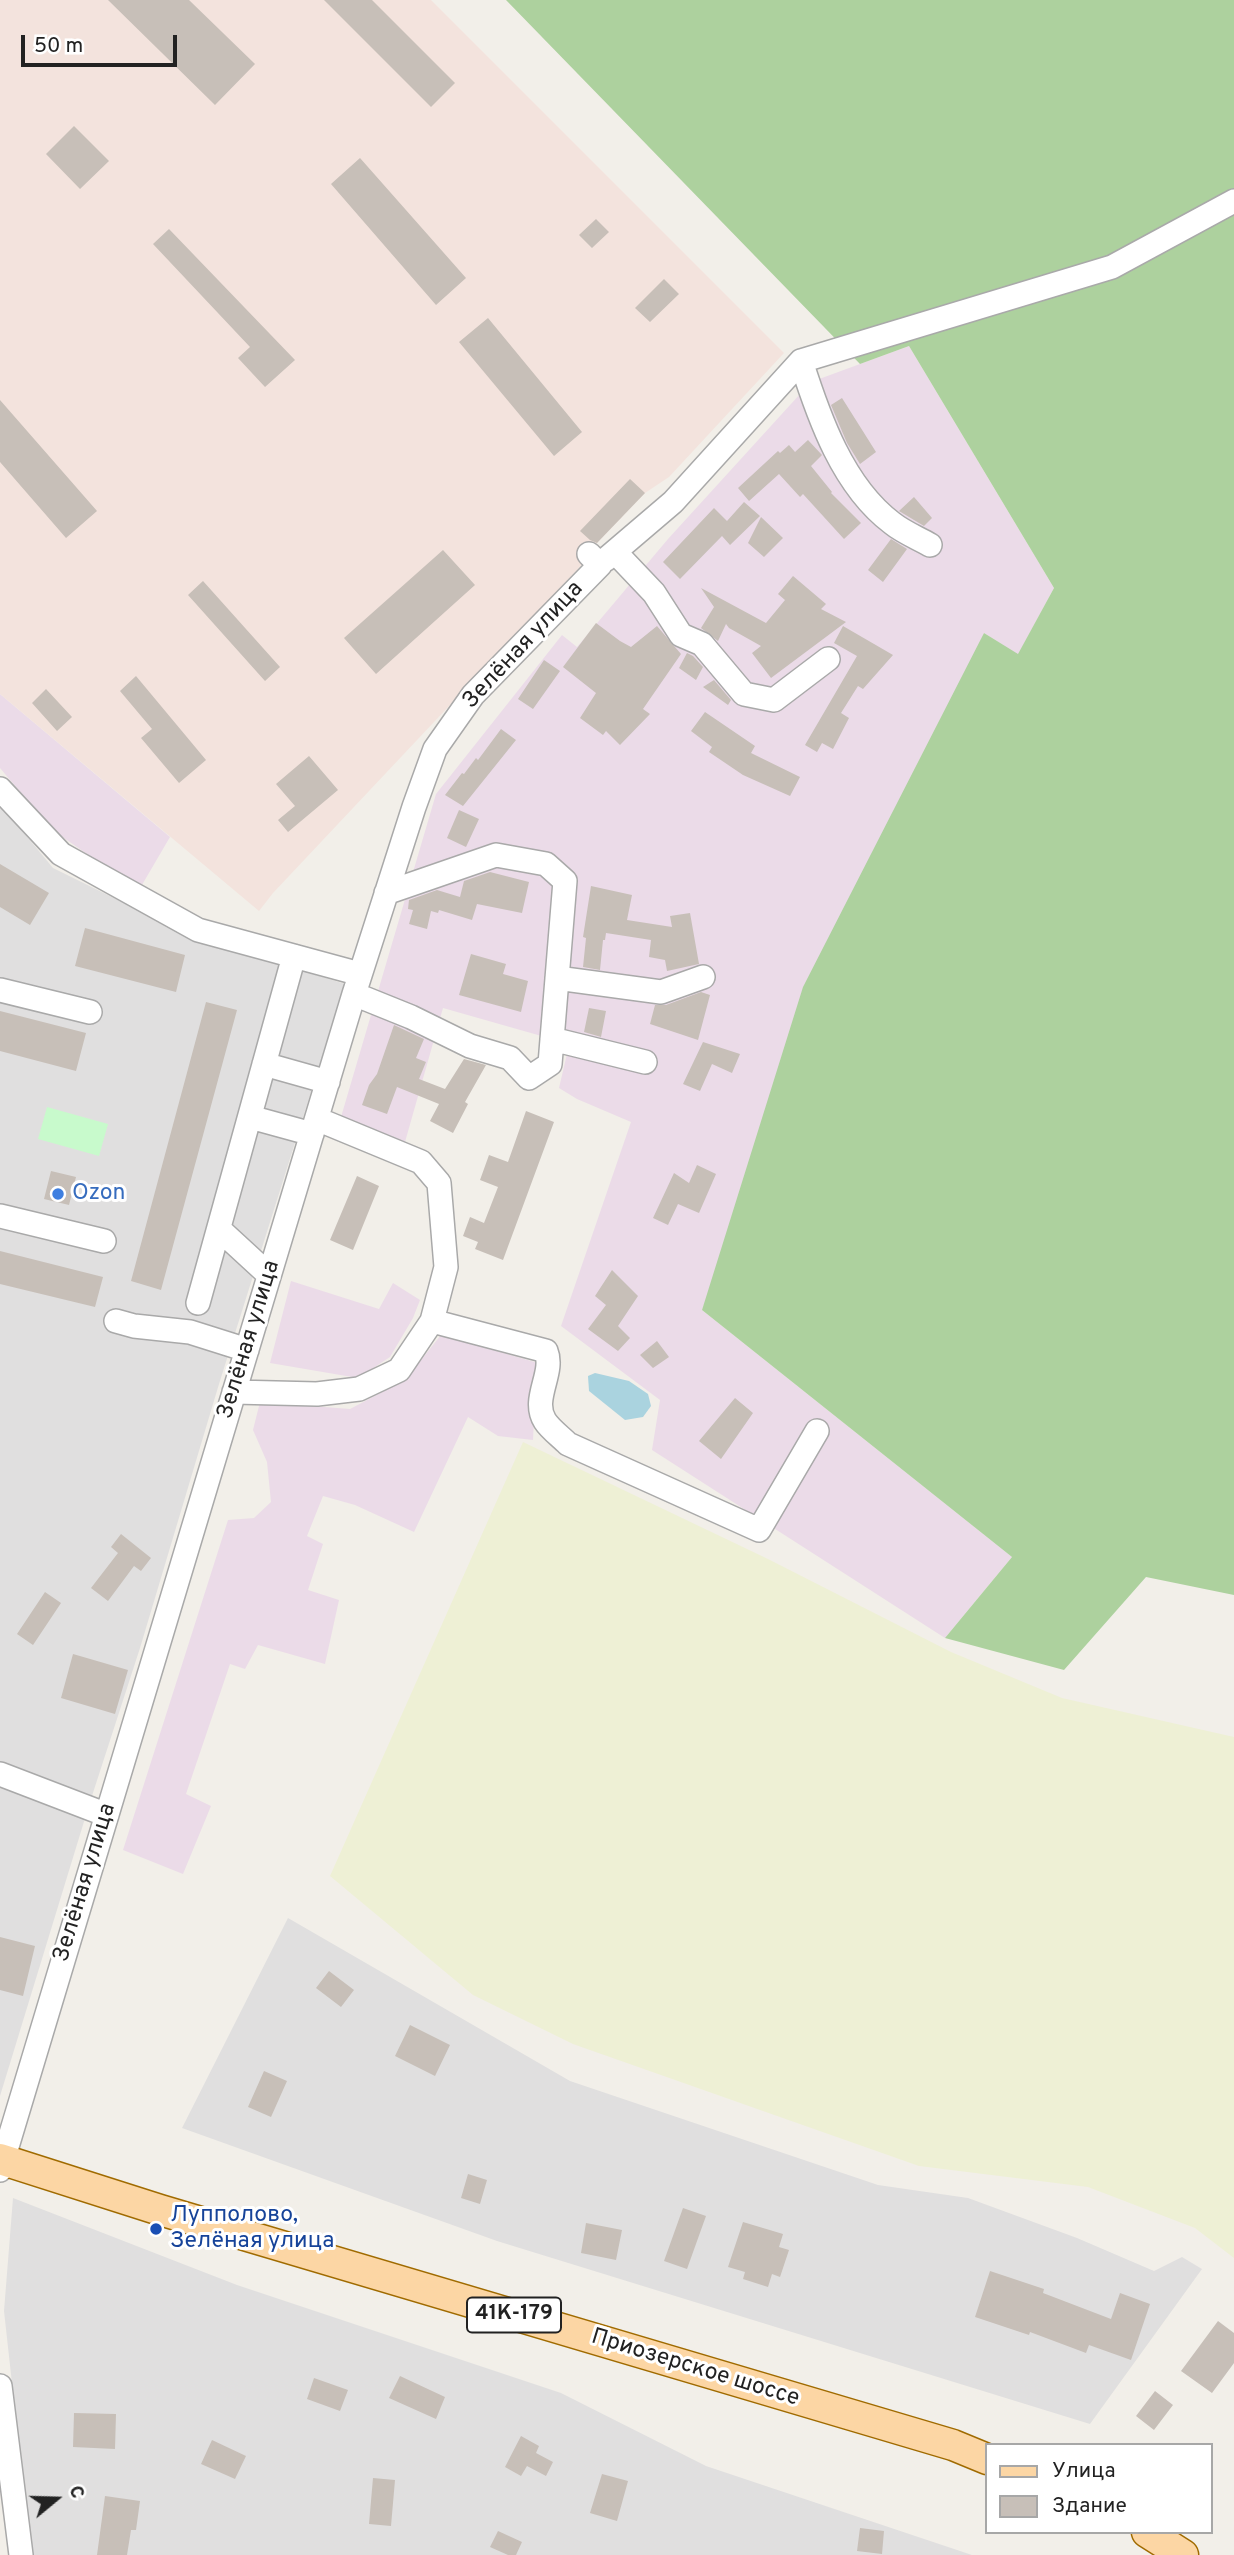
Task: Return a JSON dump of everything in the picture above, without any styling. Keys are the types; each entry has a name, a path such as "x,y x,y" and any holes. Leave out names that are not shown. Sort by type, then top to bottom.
{"main road":[{"name":"Приозерское шоссе","path":"1,2163 953,2445 986,2459"},
{"path":"1150,2534 1183,2555"}],"street":[{"path":"930,545 892,523 853,482 817,413 801,360 1112,267 1234,201"},
{"name":"Зелёная улица","path":"1,2163 357,984 435,749 473,695 601,557 673,502 801,360"},
{"path":"601,557 653,593 681,635 702,644 744,694 774,700 828,659"},
{"path":"0,789 61,854 198,930 294,956 357,984 411,1017 470,1046 510,1058 529,1078 550,1064 565,881 546,864 496,855 386,893"},
{"path":"0,817 33,825"},
{"path":"198,1303 294,956"},
{"path":"557,978 661,992 703,976"},
{"path":"0,990 90,1012"},
{"path":"552,1039 645,1062"},
{"path":"264,1064 328,1082"},
{"path":"234,1392 317,1394 359,1390 399,1370 432,1321 446,1267 439,1182 421,1162 314,1126 250,1117"},
{"path":"0,1216 104,1241"},
{"path":"219,1229 269,1275"},
{"path":"116,1321 134,1326 190,1332 247,1350"},
{"path":"432,1321 546,1351 550,1360 540,1402 544,1420 568,1444 759,1530 817,1432"},
{"path":"0,1774 107,1815"},
{"path":"0,2386 21,2555"}],"shaded area":[{"path":"0,0 431,0 784,353 669,477 645,493 595,545 579,568 259,911 0,694"},
{"path":"909,346 1054,588 1018,655 984,633 702,1310 1012,1557 945,1638 652,1450 660,1400 561,1326 631,1122 577,1099 559,1088 567,1054 552,1039 443,1008 405,1142 341,1117 436,794 562,635 577,647 668,539 811,382"},
{"path":"0,694 170,837 139,890 51,829 0,768"},
{"path":"0,804 53,868 191,936 345,984 0,2096"},
{"path":"291,1281 379,1309 393,1283 420,1300 413,1318 390,1357 358,1378 270,1363"},
{"path":"441,1335 545,1365 535,1399 533,1440 498,1436 468,1417 414,1532 355,1505 323,1496 307,1536 323,1544 308,1590 339,1600 325,1664 258,1645 245,1669 230,1664 186,1794 211,1806 183,1874 123,1850 228,1520 254,1518 271,1502 267,1462 253,1430 260,1402 350,1409 405,1380"},
{"path":"288,1918 570,2081 878,2185 968,2198 1077,2238 1154,2271 1182,2257 1202,2269 1090,2424 497,2241 182,2128"},
{"path":"13,2198 237,2285 561,2393 706,2466 972,2555 31,2555 4,2311"}],"green space":[{"path":"506,0 1234,0 1234,1595 1146,1577 1064,1670 945,1638 1012,1557 702,1310 803,987 984,633 1018,654 1054,588 909,346 860,364"},
{"path":"47,1107 108,1124 99,1156 38,1139"},
{"path":"523,1442 768,1559 951,1652 1062,1698 1234,1737 1234,2258 1195,2228 1088,2187 919,2166 573,2044 473,1995 330,1876"}],"water":[{"path":"595,1373 629,1381 648,1394 651,1406 643,1417 625,1420 589,1391 588,1376"}],"building":[{"path":"108,0 189,0 255,64 215,105"},
{"path":"324,0 372,0 455,83 431,107"},
{"path":"74,126 109,161 80,189 46,154"},
{"path":"360,158 466,278 436,305 331,184"},
{"path":"596,219 609,232 592,248 579,235"},
{"path":"169,229 295,360 265,387 238,358 250,347 153,244"},
{"path":"664,279 679,294 650,322 635,308"},
{"path":"488,318 582,432 554,456 459,342"},
{"path":"842,398 876,452 860,464 847,443 831,405"},
{"path":"0,400 97,511 66,538 0,462"},
{"path":"808,440 822,455 811,466 831,493 861,523 844,539 803,494 800,497 779,474 749,501 738,488 778,451 780,453 789,445 795,452"},
{"path":"630,479 645,493 597,543 590,540 580,531"},
{"path":"914,497 932,518 924,526 899,511"},
{"path":"744,502 760,516 730,545 722,536 680,579 663,562 714,508 727,521"},
{"path":"761,517 783,538 764,557 748,543"},
{"path":"891,539 907,549 883,582 868,570"},
{"path":"443,550 475,585 376,674 344,638"},
{"path":"793,576 826,604 821,609 846,622 771,678 752,653 761,646 726,624 718,641 701,628 714,607 701,588 766,623 785,600 778,594"},
{"path":"203,581 280,667 265,681 188,595"},
{"path":"596,623 631,647 657,626 681,654 643,709 650,714 620,745 606,731 603,735 580,718 596,693 563,667"},
{"path":"843,626 893,655 863,689 858,686 841,713 849,718 833,749 822,743 817,752 805,745 857,656 834,643"},
{"path":"687,653 703,667 696,680 679,668"},
{"path":"544,660 560,671 533,709 518,699"},
{"path":"136,676 206,760 179,783 141,738 152,729 120,691"},
{"path":"714,680 731,700 728,705 703,687"},
{"path":"46,689 72,717 57,731 32,703"},
{"path":"705,712 755,746 751,753 800,777 790,796 743,775 709,752 712,747 691,731"},
{"path":"501,729 516,740 463,806 445,795 476,758 478,760"},
{"path":"309,756 338,790 288,832 278,820 295,806 276,784"},
{"path":"459,810 479,819 466,847 447,838"},
{"path":"0,864 49,893 30,925 0,907"},
{"path":"490,872 529,882 522,913 477,904 472,920 439,910 438,913 431,911 427,929 409,924 413,910 408,909 409,900 437,890 460,897 464,881"},
{"path":"591,886 632,895 627,920 672,927 670,916 690,913 699,964 667,971 665,960 649,957 651,940 606,933 600,970 583,967 586,938 583,937"},
{"path":"85,928 185,955 176,992 75,966"},
{"path":"471,954 506,964 503,974 528,981 521,1012 459,995"},
{"path":"701,992 710,995 698,1040 650,1024 655,1005 666,1005"},
{"path":"206,1002 237,1010 161,1290 131,1281"},
{"path":"589,1008 606,1011 601,1037 584,1032"},
{"path":"0,1011 86,1033 76,1071 0,1051"},
{"path":"394,1025 424,1039 416,1058 426,1062 419,1079 445,1089 464,1059 486,1065 465,1102 468,1104 453,1133 430,1121 439,1104 397,1087 387,1114 362,1105 369,1085 377,1074"},
{"path":"703,1042 740,1054 732,1073 712,1064 700,1091 683,1084"},
{"path":"526,1111 554,1122 503,1260 475,1249 478,1242 463,1236 470,1217 484,1223 498,1187 480,1180 489,1155 508,1162"},
{"path":"697,1165 716,1174 699,1213 678,1204 668,1225 653,1218 674,1173 689,1183"},
{"path":"51,1171 76,1177 69,1205 44,1199"},
{"path":"357,1176 379,1186 353,1250 330,1240"},
{"path":"0,1251 103,1277 95,1307 0,1284"},
{"path":"612,1270 638,1296 618,1326 630,1338 618,1351 588,1329 606,1305 595,1296"},
{"path":"657,1341 669,1357 653,1368 640,1355"},
{"path":"735,1398 753,1413 721,1459 699,1441"},
{"path":"121,1534 151,1558 141,1571 134,1566 108,1601 91,1588 118,1553 111,1547"},
{"path":"45,1592 61,1603 33,1645 17,1634"},
{"path":"73,1654 128,1670 115,1714 61,1698"},
{"path":"0,1937 35,1946 23,1996 0,1990"},
{"path":"329,1971 354,1990 341,2007 316,1988"},
{"path":"410,2025 450,2045 435,2076 395,2056"},
{"path":"264,2071 287,2081 271,2117 248,2107"},
{"path":"468,2174 487,2180 480,2204 461,2198"},
{"path":"683,2208 706,2216 687,2269 664,2261"},
{"path":"743,2222 783,2234 779,2247 789,2250 780,2277 772,2274 768,2287 743,2279 745,2272 728,2267"},
{"path":"586,2223 622,2230 616,2260 581,2253"},
{"path":"990,2271 1044,2289 1043,2293 1111,2319 1120,2293 1150,2304 1131,2360 1089,2345 1086,2353 1030,2332 1029,2335 975,2317"},
{"path":"1218,2321 1234,2333 1234,2363 1212,2393 1181,2371"},
{"path":"400,2376 445,2397 436,2419 389,2398"},
{"path":"314,2378 348,2390 340,2411 307,2399"},
{"path":"1155,2391 1173,2405 1154,2430 1136,2416"},
{"path":"74,2413 116,2414 115,2449 73,2447"},
{"path":"521,2436 539,2446 536,2453 553,2462 546,2476 527,2466 521,2476 505,2467"},
{"path":"212,2440 246,2456 235,2479 201,2464"},
{"path":"602,2474 628,2481 617,2521 590,2513"},
{"path":"373,2478 395,2480 391,2526 369,2524"},
{"path":"105,2496 140,2501 136,2530 131,2530 127,2555 97,2555"},
{"path":"860,2528 884,2531 882,2554 857,2551"},
{"path":"498,2531 522,2542 516,2555 508,2555 490,2547"}],"place":[{"name":"Ozon","path":"58,1194"},
{"name":"Лупполово, Зелёная улица","path":"156,2229"}]}
